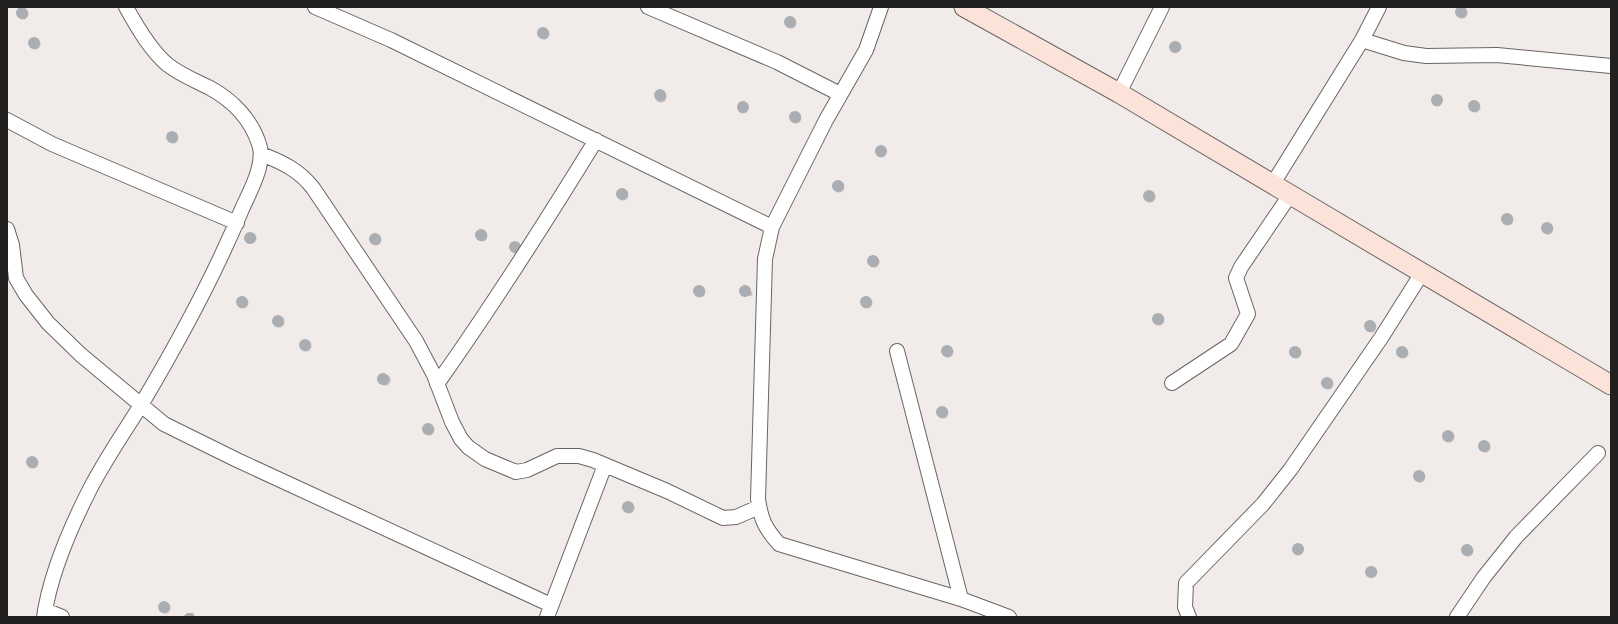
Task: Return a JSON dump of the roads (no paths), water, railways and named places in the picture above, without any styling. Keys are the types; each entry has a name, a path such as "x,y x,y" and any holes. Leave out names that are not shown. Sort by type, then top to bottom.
{"street":[{"path":"62,617 44,613 54,572 87,494 184,331 210,282 250,191 261,154 254,132 236,107 224,96 168,65 151,46 126,7"},
{"path":"314,7 391,40 772,227"},
{"path":"648,7 777,62 840,94"},
{"path":"881,7 866,50 819,133 772,227 765,259 758,491 759,507 763,524 779,544 961,598 1008,617"},
{"path":"1119,93 1162,7"},
{"path":"1272,185 1362,40 1379,7"},
{"path":"972,12 1119,93 1422,273 1609,380"},
{"path":"1362,40 1404,53 1426,56 1497,55 1611,66"},
{"path":"7,120 52,144 237,223"},
{"path":"437,384 474,333 534,242 596,140"},
{"path":"261,154 283,162 305,177 313,188 416,341 437,384 452,422 461,439 468,447 499,465 520,472 553,457 567,456 586,458 667,491 723,518 736,517 759,507"},
{"path":"1172,382 1231,344 1242,328 1248,314 1236,278 1240,267 1290,195"},
{"path":"7,228 12,245 16,278 26,295 48,323 81,355 164,424 549,611 605,466"},
{"path":"1189,617 1185,607 1186,583 1263,504 1290,470 1381,338 1422,273"},
{"path":"897,351 961,598"},
{"path":"1457,617 1484,577 1516,537 1598,453"}]}
